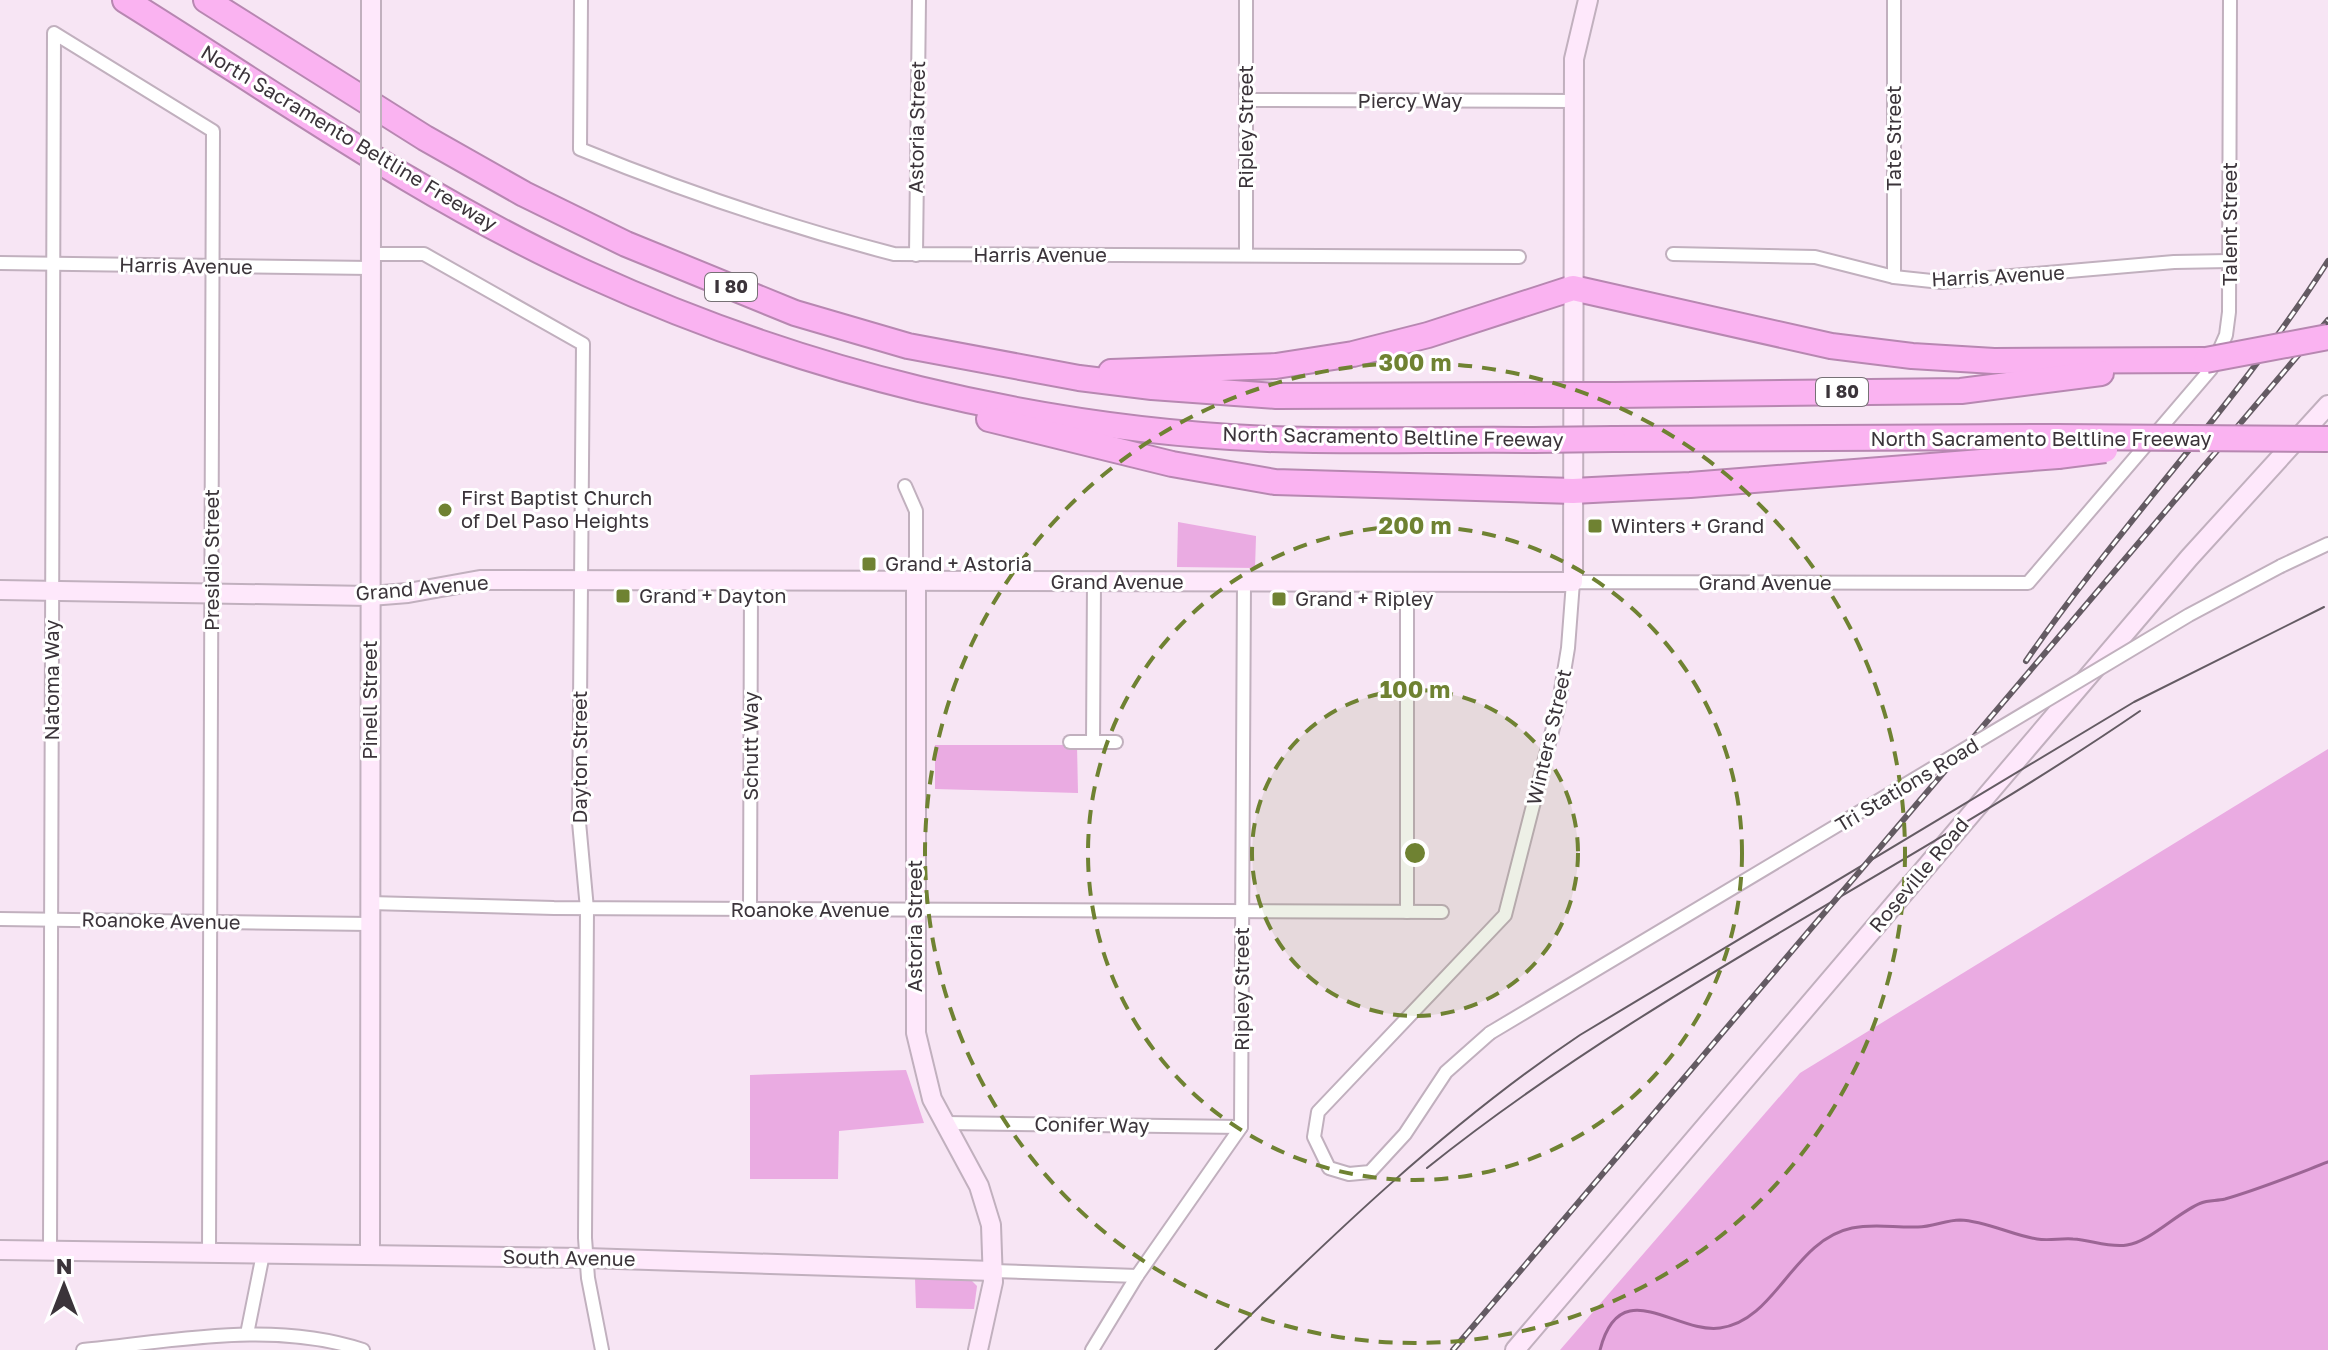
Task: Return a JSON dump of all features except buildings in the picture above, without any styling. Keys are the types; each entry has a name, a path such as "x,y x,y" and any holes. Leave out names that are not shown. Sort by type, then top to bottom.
{"highway":[{"name":"North Sacramento Beltline Freeway","path":"125,0 470,215 587,274 707,324 831,366 914,388 1031,412 1149,429 1268,439 1613,439 2057,447 2183,440 2328,439"},
{"name":"North Sacramento Beltline Freeway","path":"206,0 425,138 524,194 626,244 809,317 908,346 1079,378 1276,396 1961,391 2066,368"},
{"path":"1079,378 1130,369 1199,371 1276,366 1353,354 1428,335 1573,288 1831,346 2066,368 2206,360 2328,337"},
{"path":"831,366 897,392 1070,441 1275,482 1573,491 1690,485 2057,447"}],"street":[{"name":"Pinell Street","path":"370,1255 371,0"},
{"name":"Harris Avenue","path":"581,0 580,149 787,225 894,254 916,255 1519,257"},
{"name":"Astoria Street","path":"916,255 919,0"},
{"name":"Ripley Street","path":"1246,0 1246,254"},
{"name":"Winters Street","path":"1490,1033 1446,1072 1405,1134 1370,1172 1349,1174 1329,1168 1314,1137 1318,1112 1505,915 1558,708 1568,648 1573,582 1573,101 1577,35 1588,0"},
{"name":"Tate Street","path":"1894,0 1894,277"},
{"name":"Talent Street","path":"2162,425 2211,369 2221,351 2228,325 2230,0"},
{"name":"Presidio Street","path":"54,109 54,33 213,131 209,1253"},
{"name":"Piercy Way","path":"1246,100 1573,101"},
{"name":"Natoma Way","path":"50,1251 54,109"},
{"name":"Harris Avenue","path":"0,263 213,266 372,261 424,254"},
{"name":"Dayton Street","path":"424,254 583,344 579,822 587,909 586,1258 602,1350"},
{"name":"Harris Avenue","path":"1673,254 1815,257 1894,277 1960,282 2174,262 2229,261"},
{"name":"Roseville Road","path":"1515,1350 2178,570 2328,405"},
{"name":"Grand Avenue","path":"0,590 370,596 408,593 480,580 2028,583 2162,425"},
{"name":"Astoria Street","path":"905,486 916,511 916,1033 924,1075 944,1123 971,1168 986,1205 993,1271 978,1350"},
{"name":"Tri Stations Road","path":"1490,1033 2189,615 2328,544"},
{"name":"Schutt Way","path":"750,909 751,582"},
{"path":"1093,742 1094,582"},
{"name":"Ripley Street","path":"1241,1127 1244,582"},
{"path":"1407,582 1407,912"},
{"path":"1070,742 1116,742"},
{"name":"Roanoke Avenue","path":"370,903 587,909 1442,912"},
{"name":"Roanoke Avenue","path":"0,919 370,924"},
{"name":"Conifer Way","path":"944,1123 1241,1127"},
{"path":"1092,1350 1137,1276 1241,1127"},
{"name":"South Avenue","path":"0,1250 586,1258 1137,1276"},
{"path":"247,1334 263,1254"},
{"path":"83,1350 247,1334 297,1335 363,1350"}],"shaded area":[{"path":"1178,522 1256,536 1255,568 1177,567"},
{"path":"935,745 1077,745 1078,793 935,789"},
{"path":"2328,749 2328,1350 1560,1350 1800,1073"},
{"path":"906,1070 924,1123 839,1131 838,1179 750,1179 750,1075"},
{"path":"915,1278 970,1279 977,1286 974,1309 916,1308"}],"waterway":[{"path":"1600,1350 1609,1327 1621,1314 1635,1310 1703,1327 1720,1328 1739,1322 1756,1311 1814,1248 1832,1235 1852,1228 1923,1227 1960,1220 2037,1239 2127,1245 2145,1238 2201,1203 2238,1195 2328,1162"}],"tram line":[{"path":"1215,1350 1301,1266 1436,1144 1531,1069 1580,1035 2134,702 2324,607"},
{"path":"1427,1168 1599,1044 1962,825 2140,711"}],"railway":[{"path":"2026,661 2101,560 2256,364 2328,261"},
{"path":"1453,1350 2328,320"}],"place":[{"name":"First Baptist Church of Del Paso Heights","path":"445,510"},
{"name":"Winters + Grand","path":"1595,526"},
{"name":"Grand + Astoria","path":"869,564"},
{"name":"Grand + Dayton","path":"623,596"},
{"name":"Grand + Ripley","path":"1279,599"}]}
